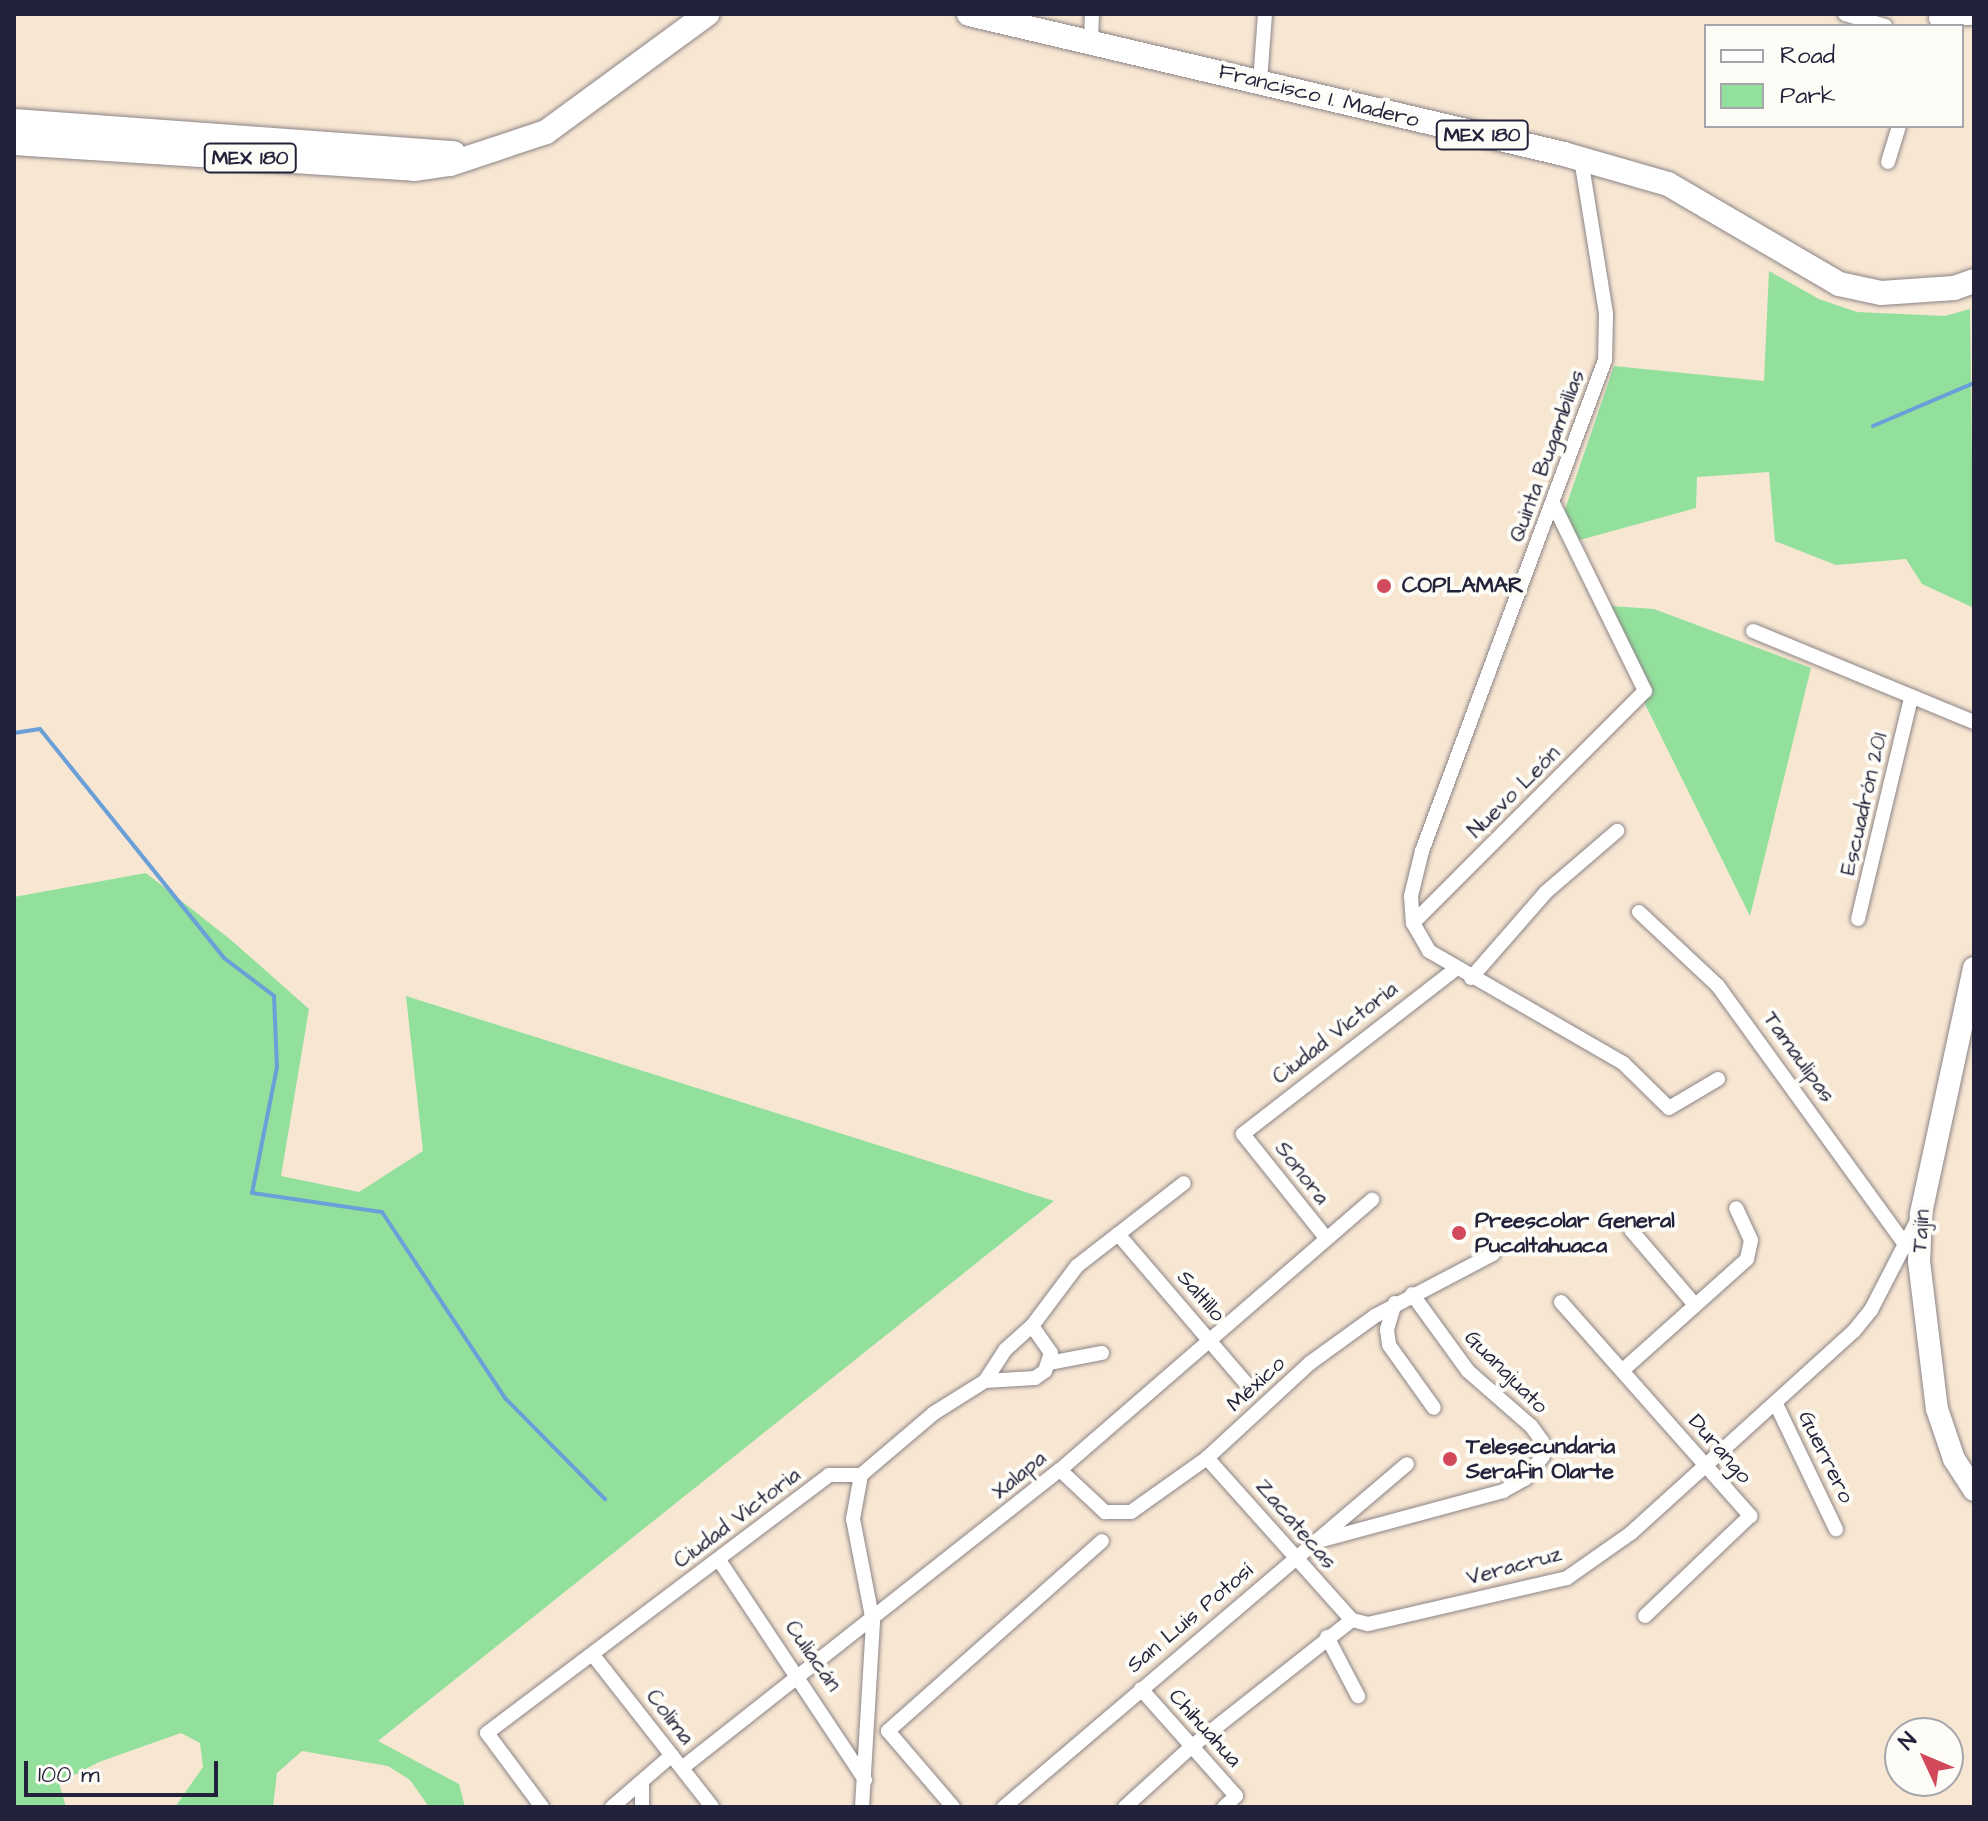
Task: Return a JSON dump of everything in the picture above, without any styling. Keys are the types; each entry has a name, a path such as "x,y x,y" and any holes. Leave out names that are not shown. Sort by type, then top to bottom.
{"main road":[{"name":"MEX 180","path":"24,133 414,169 527,141 565,121 707,14"},
{"name":"Francisco I. Madero","path":"969,14 1581,159 1668,184 1839,284 1881,293 1954,288 1974,281"},
{"name":"Tajín","path":"1974,968 1921,1214 1920,1293 1937,1409 1954,1459 1974,1490"}],"street":[{"path":"1091,41 1092,14"},
{"path":"1260,82 1265,14"},
{"path":"1845,14 1878,24"},
{"path":"1935,20 1974,18"},
{"path":"1888,162 1898,128"},
{"name":"Quinta Bugambilias","path":"1413,923 1411,896 1422,851 1554,505 1605,360 1606,314 1581,159"},
{"name":"Nuevo León","path":"1413,923 1645,691 1554,505"},
{"path":"1753,631 1974,722"},
{"name":"Escuadrón 201","path":"1858,919 1911,698"},
{"path":"1471,978 1546,892 1617,831"},
{"name":"Tamaulipas","path":"1639,912 1718,986 1905,1244"},
{"path":"1413,923 1429,951 1471,978 1521,1001 1623,1063 1669,1108 1718,1079"},
{"name":"Ciudad Victoria","path":"1243,1134 1456,969"},
{"name":"Sonora","path":"1243,1134 1326,1238"},
{"path":"862,1807 873,1622 853,1519 861,1475 934,1413 985,1381 1005,1350 1032,1326 1077,1266 1184,1183"},
{"name":"Xalapa","path":"682,1768 799,1675 873,1622 1060,1470 1212,1342 1372,1200"},
{"path":"1623,1370 1751,1251 1736,1208"},
{"name":"Veracruz","path":"1352,1620 1368,1624 1567,1578 1631,1533 1776,1404 1862,1321 1921,1214"},
{"path":"1631,1230 1695,1305"},
{"name":"Saltillo","path":"1118,1234 1249,1387"},
{"name":"México","path":"1060,1470 1105,1512 1131,1512 1207,1458 1310,1363 1395,1303 1493,1254"},
{"name":"Guanajuato","path":"1318,1540 1503,1491 1538,1465 1542,1441 1468,1371 1412,1294"},
{"name":"Durango","path":"1561,1302 1750,1516 1645,1616"},
{"path":"1395,1303 1387,1330 1389,1345 1434,1408"},
{"path":"985,1381 1035,1378 1049,1363 1051,1353 1032,1326"},
{"path":"1049,1363 1102,1353"},
{"name":"Guerrero","path":"1776,1404 1836,1529"},
{"name":"Zacatecas","path":"1207,1458 1352,1620"},
{"name":"San Luis Potosí","path":"1004,1807 1407,1464"},
{"name":"Ciudad Victoria","path":"542,1807 487,1733 829,1475 861,1475"},
{"path":"953,1807 888,1731 1102,1541"},
{"name":"Culiacán","path":"719,1560 799,1675 866,1780"},
{"path":"1125,1807 1191,1747 1352,1620"},
{"path":"1327,1637 1358,1696"},
{"name":"Colima","path":"593,1655 712,1807"},
{"name":"Chihuahua","path":"1141,1689 1236,1796 1224,1807"},
{"path":"612,1807 672,1755"},
{"path":"642,1783 642,1807"}],"green space":[{"path":"1769,271 1819,299 1857,312 1945,316 1970,309 1974,608 1922,584 1906,559 1836,565 1775,541 1769,472 1697,477 1696,508 1569,543 1560,524 1614,366 1764,381"},
{"path":"1596,605 1654,609 1811,668 1750,916"},
{"path":"146,873 231,940 309,1009 281,1176 359,1192 423,1151 406,996 1054,1201 378,1741 459,1784 465,1807 429,1807 410,1780 388,1766 302,1751 277,1773 273,1807 175,1807 203,1767 200,1743 181,1733 99,1762 59,1783 66,1807 14,1807 14,897"}],"waterway":[{"path":"1873,426 1974,383"},
{"path":"14,733 40,729 224,958 274,996 277,1067 252,1193 382,1212 506,1399 605,1499"}],"place":[{"name":"COPLAMAR","path":"1384,586"},
{"name":"Preescolar General Pucaltahuaca","path":"1459,1233"},
{"name":"Telesecundaria Serafin Olarte","path":"1450,1459"}]}
